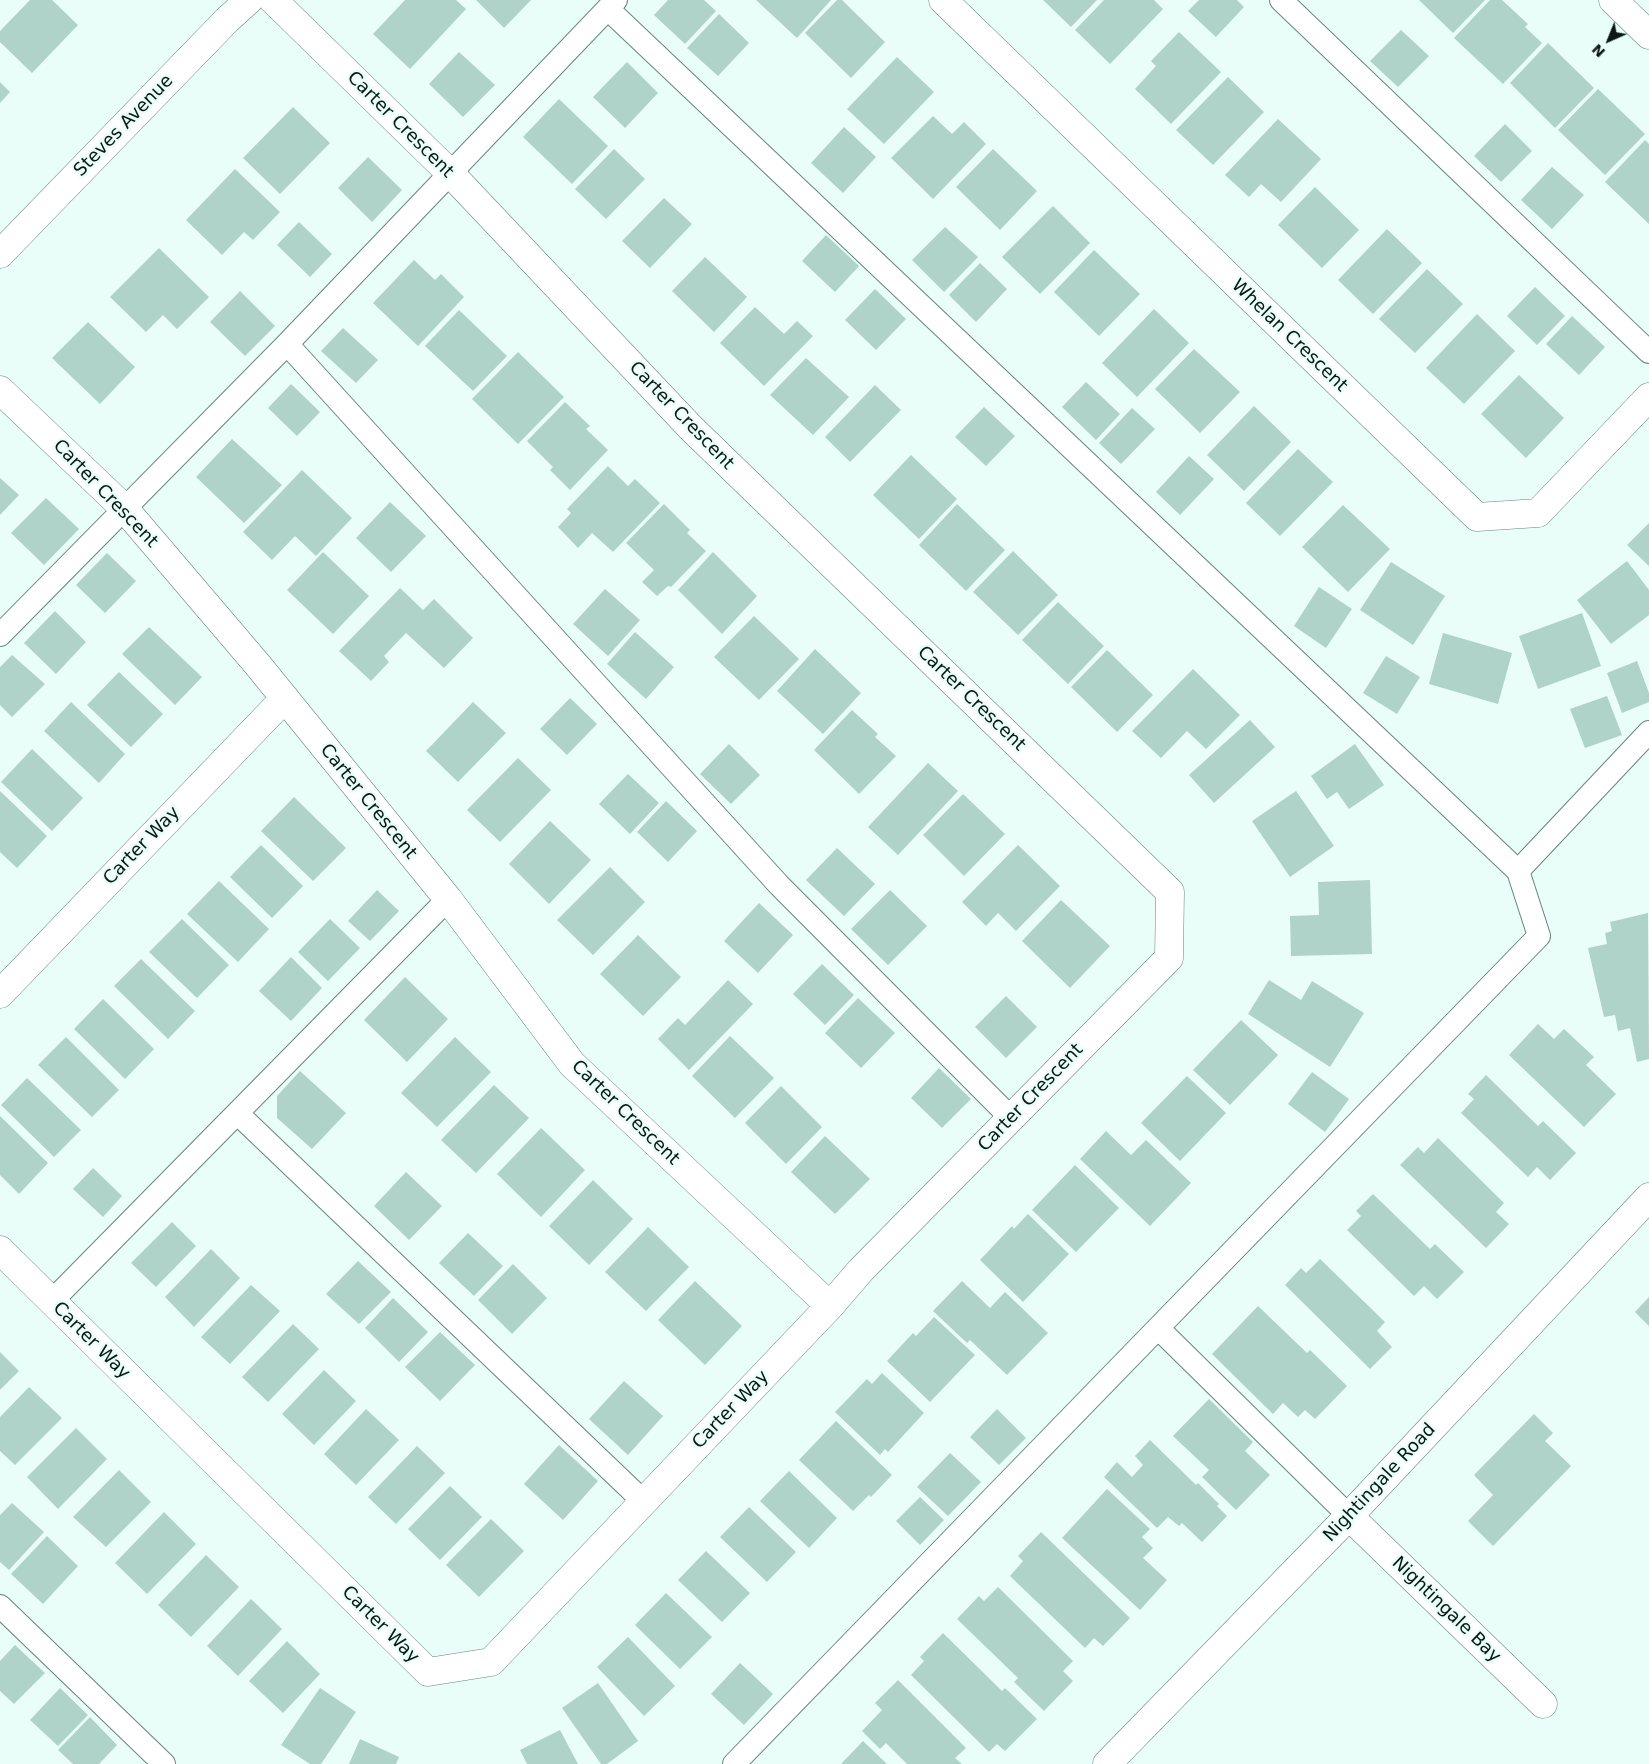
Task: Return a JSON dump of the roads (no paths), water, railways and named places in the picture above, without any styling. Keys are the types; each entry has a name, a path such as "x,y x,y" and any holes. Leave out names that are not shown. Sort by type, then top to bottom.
{"street":[{"name":"Steves Avenue","path":"0,254 249,0"},
{"name":"Carter Crescent","path":"0,390 124,508 285,698 448,899 572,1064 830,1306 861,1270 1169,958 1170,892 691,428 450,174 273,0"},
{"name":"Whelan Crescent","path":"943,0 1477,518 1538,513 1649,397"},
{"path":"1613,0 1649,35"},
{"name":"Carter Way","path":"0,994 285,698"},
{"name":"Nightingale Road","path":"1107,1764 1349,1516 1649,1196"},
{"name":"Carter Way","path":"0,1250 428,1672 491,1662 830,1306"},
{"name":"Nightingale Bay","path":"1349,1516 1543,1704"}],"lane":[{"path":"1281,0 1649,352"},
{"path":"0,635 287,344 612,4 1518,871 1539,936 734,1764"},
{"path":"287,344 779,885 1012,1119"},
{"path":"1518,871 1649,732"},
{"path":"52,1302 448,899"},
{"path":"238,1113 643,1501"},
{"path":"1158,1328 1349,1516"},
{"path":"0,1606 164,1764"}]}
